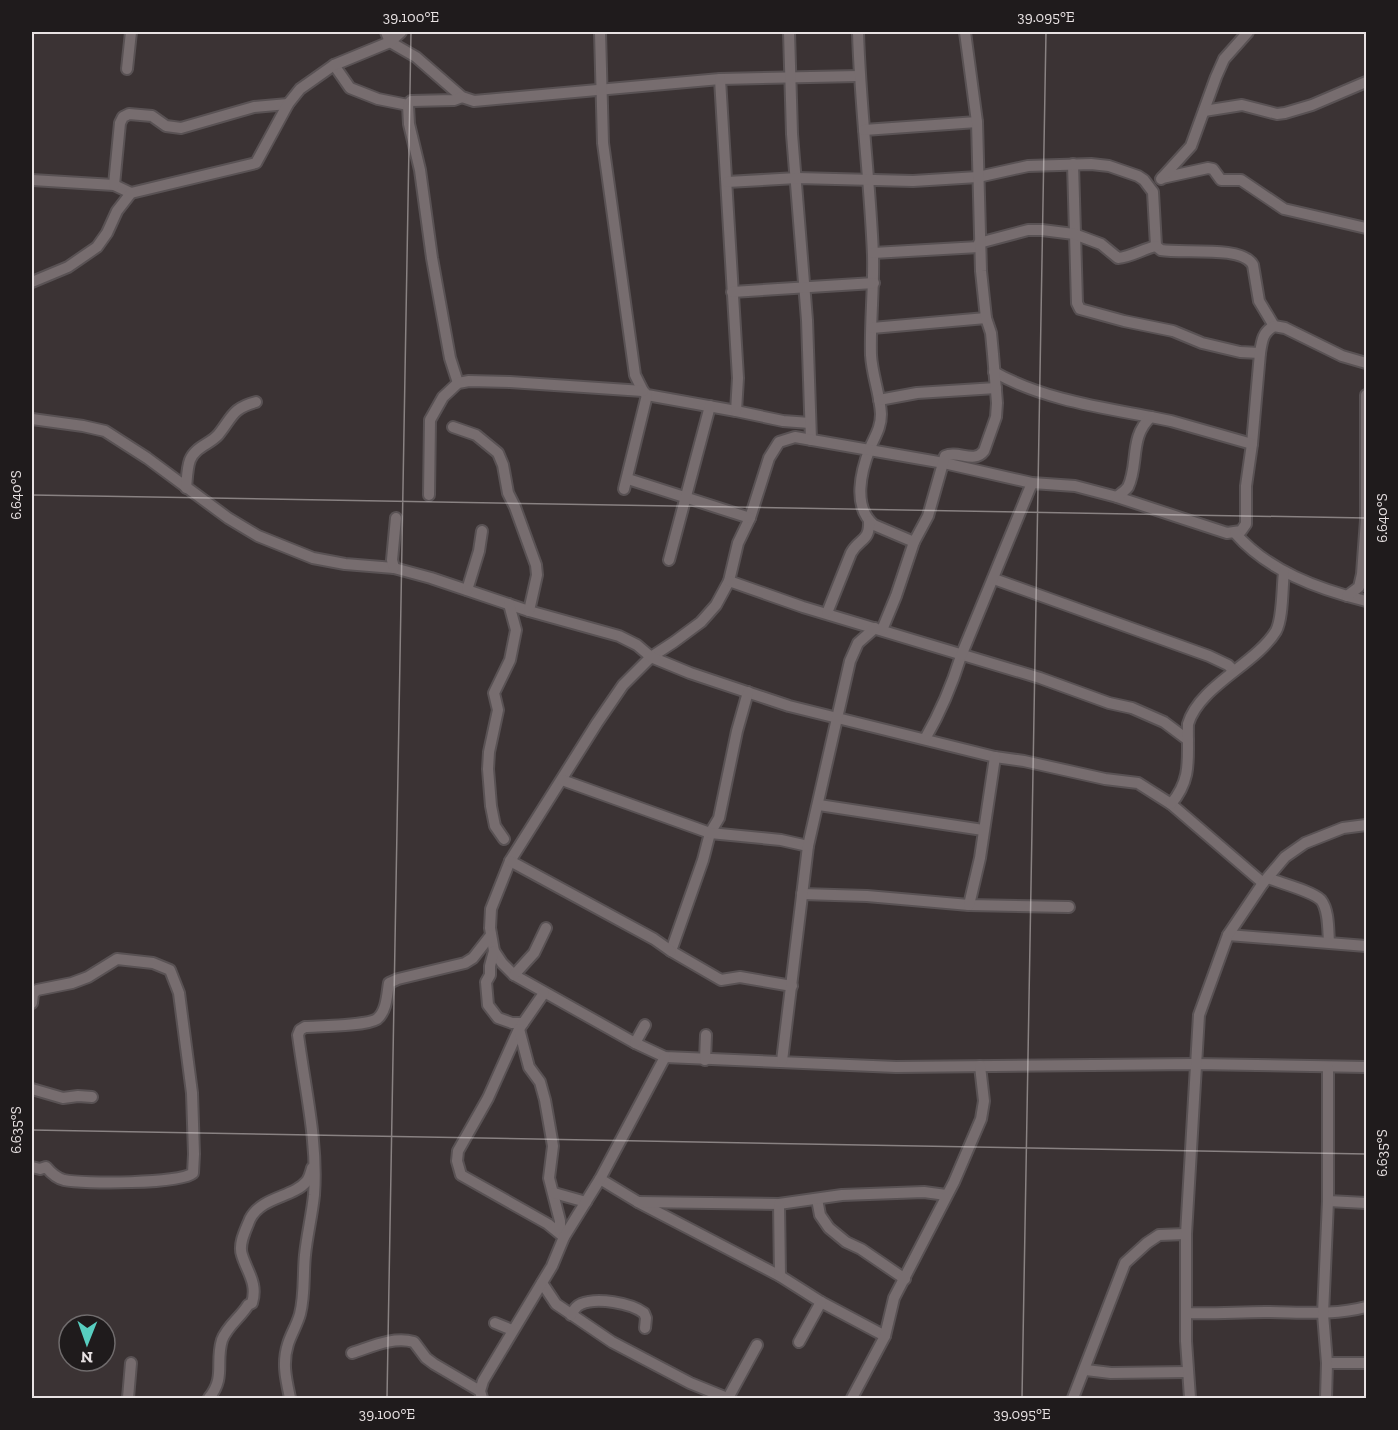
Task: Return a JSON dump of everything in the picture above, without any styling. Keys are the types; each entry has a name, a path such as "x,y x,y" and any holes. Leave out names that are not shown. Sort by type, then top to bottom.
{"street":[{"path":"127,69 131,32"},
{"path":"32,282 68,267 97,247 107,233 117,211 131,193 256,163 288,104 300,89 334,66 401,32"},
{"path":"600,32 603,143 635,375 645,393 626,484 750,518"},
{"path":"789,32 792,134 805,288 811,440"},
{"path":"827,613 838,590 850,553 868,535 869,521 860,502 860,486 870,450 880,429 879,400 871,358 873,253 859,76 858,32"},
{"path":"782,1061 808,846 819,805 836,718 854,651 858,643 879,629 901,583 914,542 928,516 945,456 948,454 977,457 984,451 996,417 991,333 986,318 979,245 977,122 965,32"},
{"path":"1153,192 1162,178 1191,146 1224,59 1248,32"},
{"path":"388,37 417,57 462,97 474,101 720,79 859,76"},
{"path":"334,66 350,88 378,99 408,105"},
{"path":"720,79 738,378 736,411"},
{"path":"1204,111 1242,105 1277,114 1285,113 1312,105 1366,82"},
{"path":"458,383 450,358 432,258 420,170 409,124 408,105 411,101 454,100 462,97"},
{"path":"114,185 120,123 123,117 129,114 152,116 166,126 181,128 254,107 288,104"},
{"path":"864,130 977,122"},
{"path":"728,182 797,178 914,181 978,177 1028,166 1073,164 1092,164 1127,172 1144,180 1153,192 1156,246 1161,250 1217,252 1251,260 1258,301 1275,326"},
{"path":"1073,164 1077,303 1080,309 1173,331 1213,346 1240,352 1260,353"},
{"path":"1162,178 1208,168 1213,169 1221,180 1241,180 1284,209 1366,228"},
{"path":"32,180 114,185 131,193"},
{"path":"873,253 979,245 1035,230 1074,234 1101,244 1118,258 1124,258 1156,246"},
{"path":"732,292 874,283"},
{"path":"872,328 986,318"},
{"path":"1366,363 1342,356 1284,328 1275,326 1267,330 1262,338 1260,353 1246,486 1246,524 1240,531 1234,533 1227,533 1117,497 1075,486 1032,483 944,463 795,437 779,442 769,458 750,518 738,543 729,581 716,605 701,622 651,657 623,685 510,861 491,909 494,951 514,975 635,1043 665,1057 896,1067 1195,1064 1366,1067"},
{"path":"994,372 1008,380 1061,399 1171,421 1252,444"},
{"path":"429,495 430,420 443,396 458,383 468,381 510,382 645,393 783,421 810,423"},
{"path":"879,400 917,393 996,388"},
{"path":"1347,596 1359,587 1362,574 1366,504 1366,395"},
{"path":"186,488 190,459 219,434 236,411 243,405 256,402"},
{"path":"669,560 710,406"},
{"path":"1117,497 1128,487 1139,434 1145,422 1151,417"},
{"path":"32,419 105,431 147,458 228,519 258,536 313,558 345,564 394,568 529,611 619,636 637,645 651,657 690,673 789,706 994,757 1024,761 1105,779 1138,783 1171,804 1265,880 1321,900 1329,942"},
{"path":"453,427 476,435 498,453 503,465 508,493 536,565 537,575 529,611"},
{"path":"925,739 937,719 1032,483"},
{"path":"394,568 392,560 396,519"},
{"path":"869,521 879,528 914,542"},
{"path":"467,590 479,551 482,531"},
{"path":"1234,533 1258,556 1284,572 1366,602"},
{"path":"1171,804 1184,788 1187,778 1190,716 1234,671 1260,649 1276,630 1280,621 1284,572"},
{"path":"994,579 1209,656 1228,665 1234,671"},
{"path":"729,581 769,596 961,656 1040,678 1108,703 1132,708 1164,722 1188,740"},
{"path":"504,839 495,826 488,769 489,752 498,710 494,693 510,660 516,630 509,604"},
{"path":"671,951 703,860 710,833 719,818 737,731 748,692"},
{"path":"969,905 980,858 994,757"},
{"path":"562,780 710,833 781,840 808,846"},
{"path":"819,805 983,830"},
{"path":"1190,1398 1186,1313 1186,1234 1199,1015 1228,935 1265,880 1285,857 1305,843 1343,828 1366,825"},
{"path":"510,861 654,939 721,980 740,977 792,986"},
{"path":"802,894 867,896 969,905 1070,907"},
{"path":"514,975 534,953 546,928"},
{"path":"290,1398 284,1367 288,1344 300,1316 306,1247 314,1197 311,1122 298,1035 300,1030 306,1027 356,1024 376,1019 382,1013 389,983 465,963 473,958 491,934"},
{"path":"1228,935 1366,946"},
{"path":"494,951 490,975 486,982 488,1005 498,1018 521,1026"},
{"path":"32,1003 36,990 72,983 88,977 117,959 153,963 170,970 179,993 189,1067 194,1154 193,1173 187,1178 109,1182 70,1181 54,1175 45,1167 40,1169 32,1167"},
{"path":"544,993 521,1026 488,1098 458,1151 457,1161 461,1175 562,1234"},
{"path":"635,1043 645,1025"},
{"path":"521,1026 529,1067 540,1082 545,1100 553,1146 549,1178 562,1234"},
{"path":"705,1060 706,1035"},
{"path":"352,1353 389,1342 404,1340 414,1342 426,1358 481,1395 483,1381 552,1266 562,1234 600,1179 665,1057"},
{"path":"857,1396 885,1336 894,1298 954,1182 981,1119 984,1101 980,1066"},
{"path":"1326,1398 1327,1363 1323,1314 1328,1201 1328,1067"},
{"path":"32,1089 63,1098 92,1097"},
{"path":"209,1398 218,1385 223,1337 254,1298 252,1275 241,1250 246,1229 252,1216 259,1209 308,1180 314,1163"},
{"path":"600,1179 638,1202 780,1276 821,1302 885,1336"},
{"path":"638,1202 779,1204 842,1195 924,1192 946,1195"},
{"path":"554,1193 585,1202"},
{"path":"817,1199 820,1215 829,1228 846,1242 861,1249 905,1279"},
{"path":"1328,1201 1366,1203"},
{"path":"779,1204 780,1276"},
{"path":"1073,1398 1086,1370 1125,1263 1146,1243 1160,1235 1186,1234"},
{"path":"542,1283 556,1304 612,1342 690,1383 727,1398 757,1345"},
{"path":"571,1315 578,1306 585,1303 609,1302 628,1305 644,1313 645,1328"},
{"path":"799,1342 821,1302"},
{"path":"1186,1313 1296,1312 1323,1314 1366,1307"},
{"path":"495,1323 512,1330"},
{"path":"128,1398 131,1363"},
{"path":"1327,1363 1366,1363"},
{"path":"1086,1370 1112,1373 1188,1372"}]}
